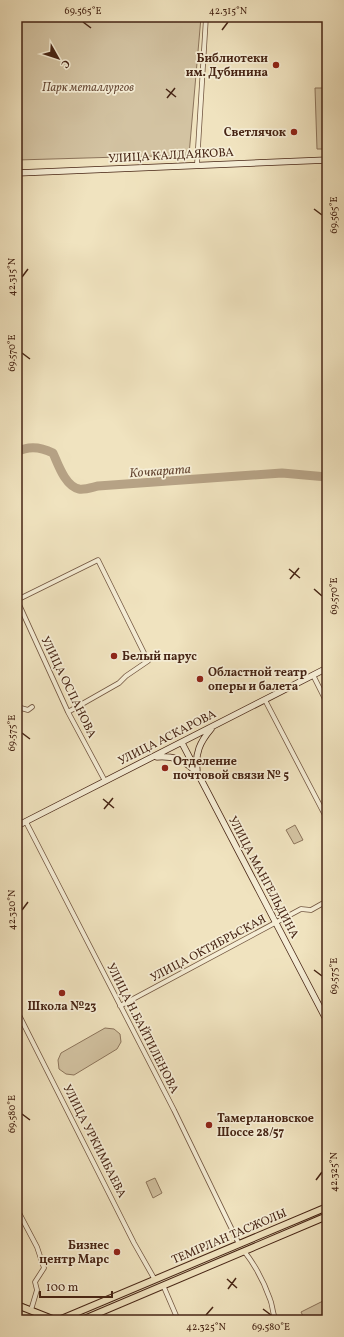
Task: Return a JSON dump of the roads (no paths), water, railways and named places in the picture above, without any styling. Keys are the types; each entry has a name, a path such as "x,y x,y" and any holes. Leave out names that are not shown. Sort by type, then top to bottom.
{"main road":[{"name":"ТЕМІРЛАН ТАСЖОЛЫ","path":"59,1320 76,1317 155,1280 327,1207"},
{"name":"ТЕМІРЛАН ТАСЖОЛЫ","path":"82,1320 327,1216"},
{"path":"17,1305 55,1320"}],"street":[{"path":"197,164 206,17"},
{"name":"УЛИЦА КАЛДАЯКОВА","path":"17,173 197,164 327,160"},
{"path":"17,600 98,560 148,661 126,676 119,684 68,712"},
{"name":"УЛИЦА ОСПАНОВА","path":"17,600 68,712 105,781"},
{"name":"УЛИЦА АСКАРОВА","path":"17,826 327,668"},
{"path":"313,675 327,703"},
{"path":"265,700 327,819"},
{"path":"17,710 21,708 28,710 32,707"},
{"path":"198,774 197,751 212,727"},
{"name":"УЛИЦА МАНГЕЛЬДИНА","path":"182,743 327,1021"},
{"path":"152,758 171,756 179,759 198,774"},
{"name":"УЛИЦА Н.БАЙТИЛЕНОВА","path":"26,822 174,1110 239,1244"},
{"name":"УЛИЦА ОКТЯБРЬСКАЯ","path":"120,1006 301,909 311,910 327,901"},
{"name":"УЛИЦА УРКИМБАЕВА","path":"17,1011 134,1243 155,1280"},
{"path":"17,1209 36,1247 44,1268 35,1282 37,1290 31,1310"},
{"path":"244,1251 258,1273 271,1300 272,1312 276,1320"},
{"path":"163,1286 178,1320"}],"waterway":[{"name":"Кочкарата","path":"17,452 26,448 35,448 44,449 53,453 66,479 70,484 79,489 98,486 282,473 327,477"}],"place":[{"name":"Библиотеки им. Дубинина","path":"276,65"},
{"name":"Светлячок","path":"294,132"},
{"name":"Белый парус","path":"114,656"},
{"name":"Областной театр оперы и балета","path":"200,679"},
{"name":"Отделение почтовой связи № 5","path":"165,768"},
{"name":"Школа №23","path":"62,993"},
{"name":"Тамерлановское Шоссе 28/57","path":"209,1125"},
{"name":"Бизнес центр Марс","path":"117,1252"}],"park label":[{"name":"Парк металлургов","path":"88,87"}]}
